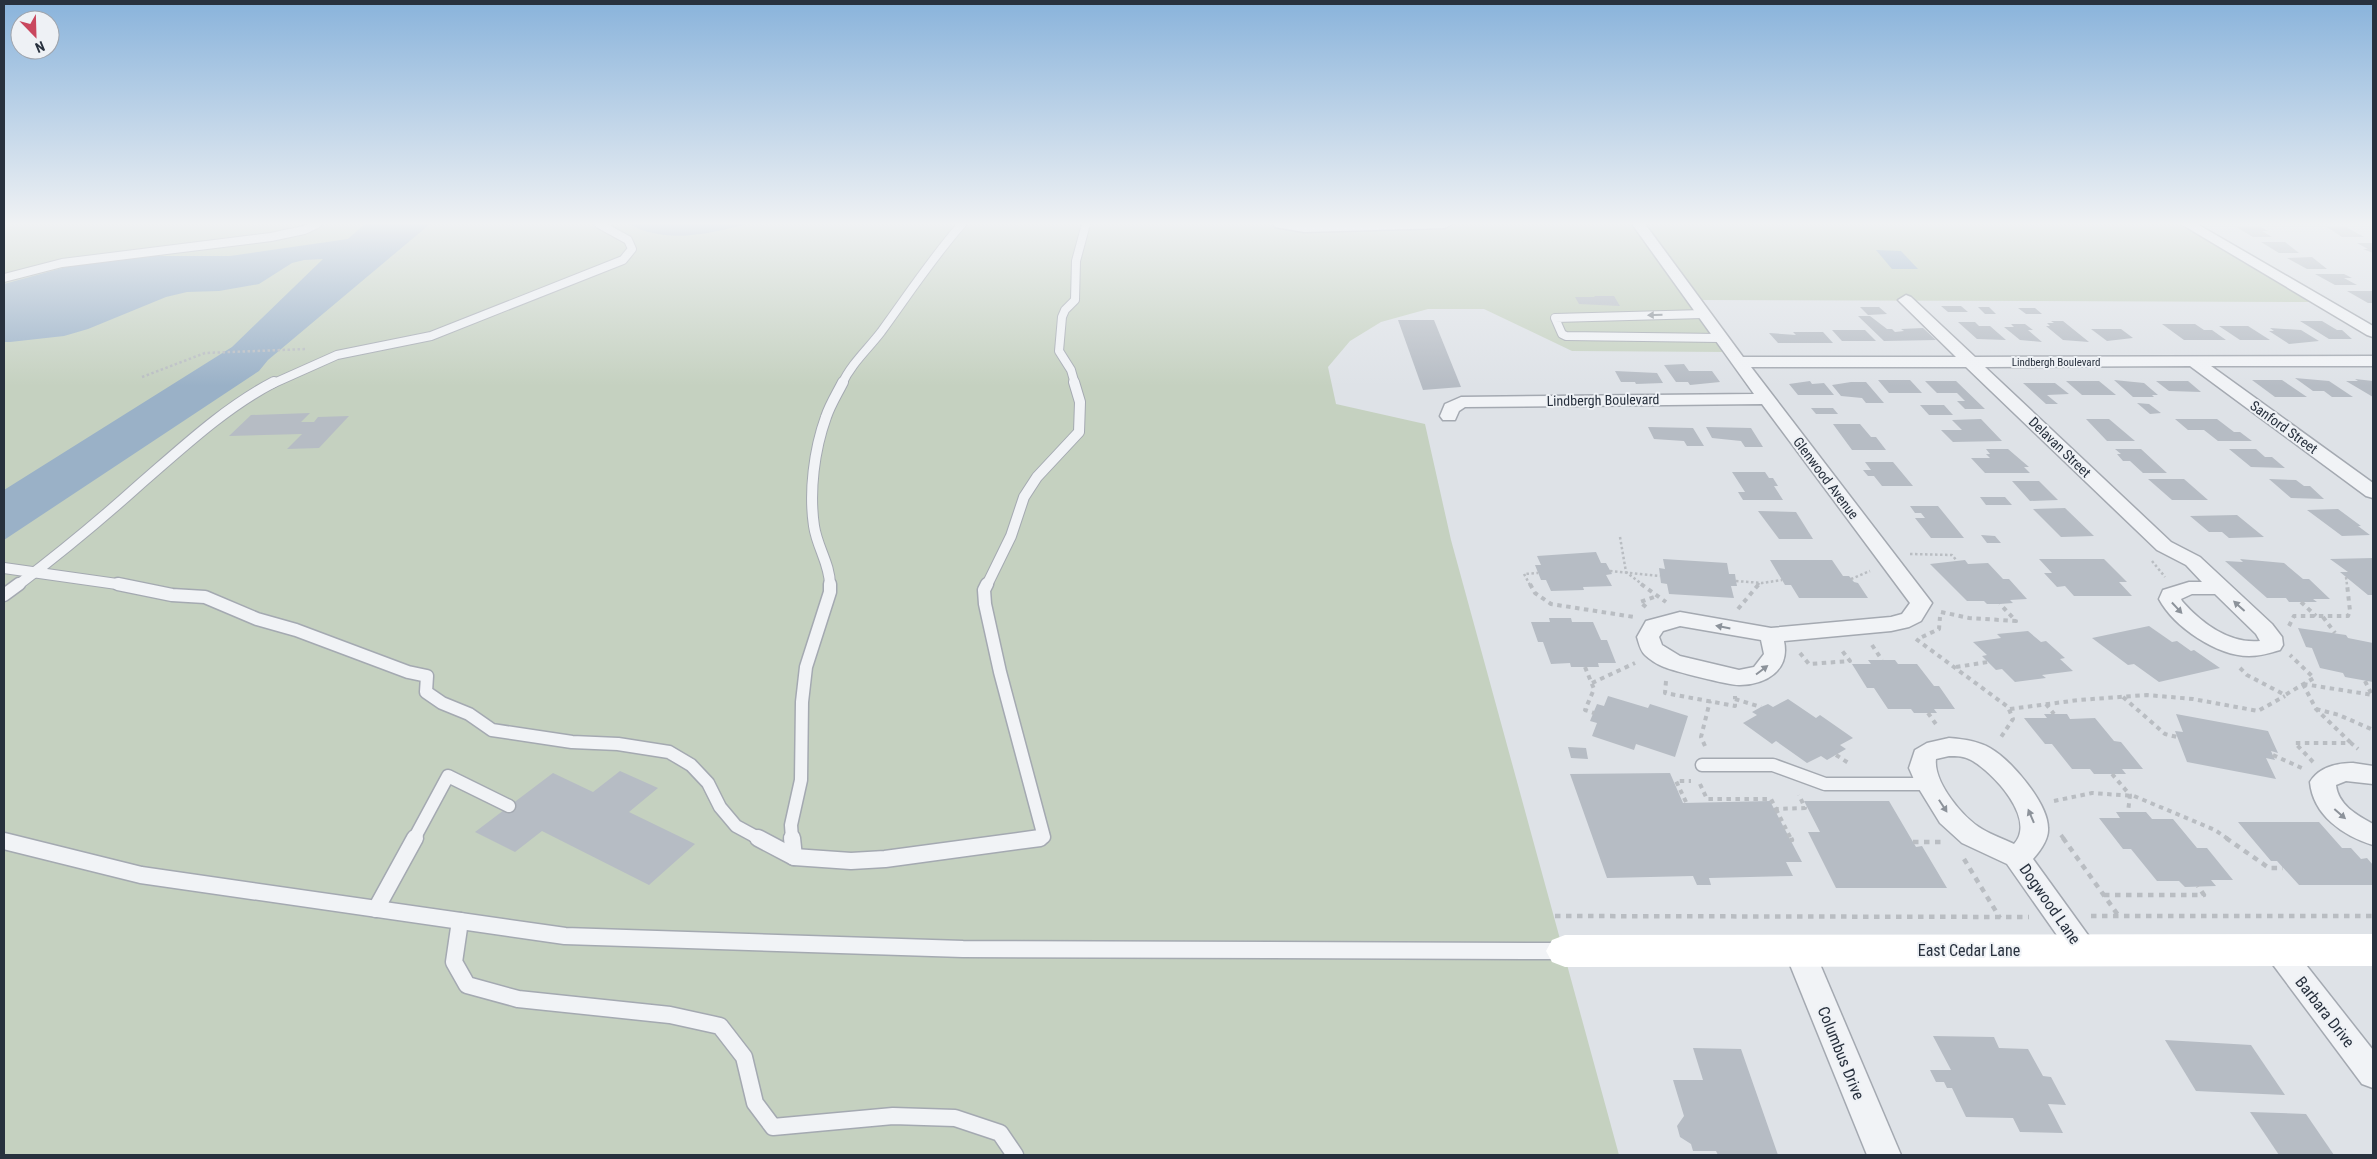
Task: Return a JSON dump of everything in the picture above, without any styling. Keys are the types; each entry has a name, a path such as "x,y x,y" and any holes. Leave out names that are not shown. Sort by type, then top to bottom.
{"street":[{"name":"Glenwood Avenue","path":"1677,278 1738,362 1921,603 1918,612 1910,620 1891,624 1771,635 1680,619 1654,626 1648,637 1652,648 1672,662 1739,678 1762,673 1773,659 1775,654 1771,635"},
{"path":"2281,278 2373,332"},
{"name":"Delavan Street","path":"1906,300 2164,546 2193,561 2219,588"},
{"name":"Lindbergh Boulevard","path":"1738,362 2373,361"},
{"name":"Sanford Street","path":"2195,362 2373,492"},
{"name":"Lindbergh Boulevard","path":"1449,416 1451,408 1461,402 1766,399"},
{"name":"Dogwood Lane","path":"2017,857 2023,853 2036,830 2021,795 1993,762 1981,754 1964,748 1935,749 1924,756 1922,761 1929,784 1949,816 1963,830 1981,841 2017,857 2083,950"},
{"path":"2373,775 2345,771 2331,775 2323,782 2323,792 2330,804 2343,818 2373,835"},
{"name":"East Cedar Lane","path":"1560,933 1799,950 2373,950"},
{"name":"Columbus Drive","path":"1799,950 1884,1155"},
{"name":"Barbara Drive","path":"2278,950 2373,1074"}],"lane":[{"path":"4,595 86,532 193,441 247,398 261,390 325,360 358,350 407,343 431,336 577,278"},
{"path":"794,857 791,825 801,780 802,702 806,667 830,592 830,574 814,528 812,496 817,456 826,417 847,374 880,333 919,278"},
{"path":"4,568 106,581 172,594 205,596 257,619 296,630 408,672 427,676 426,692 442,703 469,714 492,730 669,752 691,765 708,782 720,808 736,826 794,857 850,861 885,859 1044,837 1000,672 985,604 984,590 1011,536 1024,496 1036,477 1059,456 1079,432 1080,402 1071,370 1059,351 1062,318 1064,310 1074,300 1075,278"},
{"path":"1703,314 1555,318 1562,334 1566,336 1720,338"},
{"path":"1704,769 1773,765 1825,784 1929,784"},
{"path":"376,909 448,776 509,806"},
{"path":"4,841 141,875 565,936 963,949 1560,933"},
{"path":"460,921 454,962 467,985 518,999 670,1016 720,1026 744,1057 756,1103 773,1127 893,1116 955,1118 1000,1133 1015,1155"}],"path":[{"path":"142,377 196,355 214,352 296,349"},
{"path":"1620,537 1626,572 1673,608"},
{"path":"1900,554 1952,555 1957,560"},
{"path":"1851,579 1873,570"},
{"path":"1610,571 1660,576"},
{"path":"1538,573 1524,574 1535,593 1551,604 1637,618"},
{"path":"1736,581 1759,583 1782,580"},
{"path":"1734,613 1759,583"},
{"path":"1652,611 1640,602 1658,596"},
{"path":"2301,602 2316,616"},
{"path":"1938,611 1969,618 2016,621 2000,604"},
{"path":"2323,617 2335,632"},
{"path":"1870,642 1882,660"},
{"path":"1955,667 1988,662"},
{"path":"1592,683 1636,663"},
{"path":"1585,667 1594,691 1585,710 1594,713"},
{"path":"2366,681 2373,695"},
{"path":"2351,743 2316,709 2302,684 2373,695"},
{"path":"2010,709 2148,695 2194,699 2253,711 2262,710 2285,695"},
{"path":"2124,697 2165,734 2177,737"},
{"path":"1735,699 1761,707"},
{"path":"1710,701 1701,737 1704,769 1699,781 1707,799 1771,799 1792,840 1790,840"},
{"path":"2046,704 2054,714"},
{"path":"2316,709 2339,715 2371,729"},
{"path":"1928,713 1939,728"},
{"path":"2273,755 2312,773"},
{"path":"2112,774 2130,795 2128,812"},
{"path":"1686,802 1676,781 1699,781"},
{"path":"1776,809 1805,808 1797,792 1804,794"},
{"path":"2048,804 2092,793 2130,795 2215,830 2269,868 2283,868"},
{"path":"2058,831 2118,916"},
{"path":"1913,842 1953,842"},
{"path":"2104,896 2204,895 2198,886"},
{"path":"1560,933 2060,917 2373,916"}],"green space":[{"path":"4,278 2280,278 2320,302 1693,300 1731,352 1572,351 1484,309 1428,309 1381,322 1350,341 1328,367 1336,404 1425,424 1451,540 1619,1155 4,1155"}],"water":[{"path":"26,278 268,278 259,284 219,291 187,292 166,297 88,329 64,336 10,342 4,342 4,284"},
{"path":"303,278 366,278 268,360 259,371 4,540 4,490 232,347"}],"building":[{"path":"2322,278 2344,278 2357,285 2335,285"},
{"path":"2347,291 2372,291 2373,303 2368,303"},
{"path":"1614,296 1620,306 1579,304 1575,297"},
{"path":"1941,306 1961,306 1968,312 1948,312"},
{"path":"1860,307 1879,307 1887,314 1868,315"},
{"path":"1978,307 1989,307 1996,314 1985,314"},
{"path":"2018,308 2035,308 2042,314 2026,314"},
{"path":"1858,316 1870,316 1887,329 1892,329 1895,332 1904,331 1901,329 1923,328 1936,340 1884,341"},
{"path":"1398,320 1434,320 1461,387 1423,390"},
{"path":"2051,321 2063,321 2089,342 2063,340 2046,326 2050,326 2047,323 2054,323"},
{"path":"2300,321 2322,321 2337,330 2342,330 2352,339 2329,339"},
{"path":"1958,322 1975,322 1979,326 1990,326 2006,340 1977,339"},
{"path":"2011,324 2025,324 2033,330 2028,330 2042,342 2020,340 2004,327 2014,327"},
{"path":"2162,324 2195,324 2204,330 2212,330 2226,340 2184,340"},
{"path":"2219,326 2248,326 2270,340 2240,340"},
{"path":"2270,328 2301,330 2319,341 2289,344 2269,331 2274,331"},
{"path":"2091,329 2121,329 2133,338 2107,341"},
{"path":"1832,330 1865,330 1876,341 1842,341"},
{"path":"1793,332 1823,332 1833,343 1778,343 1769,333 1796,335"},
{"path":"1684,364 1689,371 1712,371 1720,382 1690,385 1688,382 1676,382 1664,365"},
{"path":"1615,371 1657,373 1663,383 1636,384 1635,382 1621,382"},
{"path":"2295,378 2329,381 2353,397 2332,397 2324,391 2313,391"},
{"path":"2355,379 2373,381 2373,397 2346,381 2358,381"},
{"path":"1878,380 1910,380 1922,393 1889,393"},
{"path":"2114,380 2144,383 2158,395 2152,395 2154,397 2133,397"},
{"path":"2252,380 2282,380 2307,397 2275,397"},
{"path":"1810,381 1812,384 1824,383 1834,395 1798,395 1789,384"},
{"path":"1925,381 1956,381 1985,409 1965,409 1957,401 1965,401 1957,393 1937,393"},
{"path":"2066,381 2099,381 2116,395 2082,395"},
{"path":"2156,381 2188,381 2201,392 2169,391"},
{"path":"1866,382 1884,403 1866,403 1862,398 1841,396 1832,385"},
{"path":"2023,383 2055,383 2069,394 2047,395 2058,404 2046,404"},
{"path":"2137,403 2149,404 2161,413 2150,414"},
{"path":"1920,405 1944,405 1953,415 1929,415"},
{"path":"1811,408 1833,408 1838,414 1816,414"},
{"path":"310,413 301,422 314,422 318,417 349,416 319,448 287,449 302,434 229,436 251,415"},
{"path":"1981,419 2002,441 1953,442 1941,430 1962,430 1952,420"},
{"path":"2086,419 2109,419 2135,441 2107,441"},
{"path":"2175,419 2217,419 2234,432 2240,432 2252,441 2218,441 2204,430 2188,430"},
{"path":"1833,424 1860,424 1871,437 1876,437 1886,450 1852,450"},
{"path":"1648,427 1693,428 1704,446 1687,446 1684,441 1654,439"},
{"path":"1706,427 1751,428 1763,447 1745,447 1741,441 1712,438"},
{"path":"1986,449 2008,449 2029,467 2024,467 2030,473 1985,473 1971,458 1990,458 1986,454 1990,454"},
{"path":"2115,449 2141,449 2167,473 2143,473 2130,461 2123,461 2117,454 2121,454"},
{"path":"2229,449 2256,449 2265,457 2272,457 2285,468 2251,467"},
{"path":"1865,462 1893,462 1913,486 1882,486 1874,476 1868,476 1863,470 1871,470"},
{"path":"1732,472 1765,472 1769,478 1773,478 1778,486 1774,486 1783,500 1743,500 1738,492 1745,492"},
{"path":"2148,479 2184,479 2208,500 2172,500"},
{"path":"2269,479 2296,480 2304,486 2310,486 2324,499 2291,498"},
{"path":"2012,481 2039,481 2058,500 2030,501"},
{"path":"1980,497 2005,497 2012,505 1986,505"},
{"path":"1910,506 1938,506 1964,538 1931,538 1915,518 1925,518 1921,513 1915,513"},
{"path":"2065,508 2094,536 2061,537 2033,509"},
{"path":"2338,509 2370,535 2342,536 2307,510"},
{"path":"1758,511 1796,512 1813,539 1779,539"},
{"path":"2237,515 2264,537 2229,538 2222,532 2209,532 2190,516"},
{"path":"1981,535 1995,536 2001,543 1987,543"},
{"path":"1596,552 1601,563 1606,563 1612,574 1606,575 1612,586 1583,587 1584,590 1551,591 1546,580 1541,580 1535,565 1541,565 1537,556"},
{"path":"2373,558 2373,595 2368,595 2340,572 2348,572 2330,559"},
{"path":"1663,559 1727,563 1729,574 1735,574 1737,586 1731,586 1734,598 1669,594 1667,584 1661,583 1659,568 1665,569"},
{"path":"2039,559 2104,559 2127,582 2119,582 2132,596 2074,596 2065,586 2057,587 2044,573 2052,573"},
{"path":"2240,559 2284,563 2303,579 2309,579 2330,599 2313,599 2317,602 2289,602 2286,598 2267,598 2225,561 2243,562"},
{"path":"1770,560 1832,560 1843,576 1849,576 1854,582 1858,583 1868,598 1799,598 1791,585 1785,585"},
{"path":"1965,560 1968,564 1988,563 2003,579 2009,579 2027,599 2010,600 2013,603 2000,604 1987,604 1984,601 1967,601 1930,564"},
{"path":"1549,618 1571,618 1572,622 1593,622 1601,640 1607,640 1616,663 1598,663 1599,667 1571,667 1570,663 1551,664 1543,642 1538,642 1531,622 1550,622"},
{"path":"2149,626 2172,642 2177,641 2191,651 2194,650 2220,668 2159,682 2134,664 2128,665 2092,638"},
{"path":"2298,628 2346,635 2348,638 2373,643 2373,682 2345,677 2343,673 2320,668 2312,648 2306,647"},
{"path":"2028,631 2041,642 2046,641 2065,658 2060,659 2073,671 2042,675 2046,678 2015,682 2002,669 1996,670 1982,656 1987,655 1973,642 2001,638 1997,634"},
{"path":"1868,660 1895,660 1898,664 1917,664 1934,686 1939,686 1955,709 1934,709 1937,713 1914,713 1911,709 1888,709 1874,688 1867,688 1852,664 1871,664"},
{"path":"1608,696 1648,708 1650,704 1688,716 1675,757 1636,744 1634,750 1592,736 1597,723 1590,721 1597,704 1604,706"},
{"path":"1788,699 1816,718 1820,715 1853,738 1840,745 1846,749 1827,760 1821,756 1807,763 1776,741 1772,744 1743,723 1757,715 1752,712 1761,707 1768,704 1773,707"},
{"path":"2044,714 2067,714 2070,719 2095,718 2114,741 2121,742 2143,769 2122,769 2126,774 2094,774 2090,769 2072,769 2052,744 2045,744 2024,718 2047,718"},
{"path":"2176,714 2268,731 2278,753 2271,751 2275,760 2266,758 2276,779 2187,762 2175,731 2183,732"},
{"path":"1568,747 1586,748 1588,759 1571,758"},
{"path":"620,771 658,788 629,812 695,844 649,885 542,831 515,852 475,832 553,773 593,792"},
{"path":"1670,773 1683,803 1770,801 1802,862 1786,862 1793,876 1709,878 1711,885 1697,885 1693,876 1607,878 1570,774"},
{"path":"1804,801 1889,801 1916,847 1922,846 1947,888 1836,888 1808,832 1820,832"},
{"path":"2116,812 2146,812 2152,819 2173,819 2197,848 2207,848 2233,880 2211,880 2216,886 2185,887 2179,881 2157,881 2131,849 2123,849 2099,818 2120,818"},
{"path":"2238,822 2319,822 2342,848 2351,848 2361,859 2367,858 2373,865 2373,885 2299,885 2277,861 2271,861"},
{"path":"1933,1036 1994,1037 1999,1048 2028,1049 2043,1076 2051,1077 2066,1105 2048,1104 2063,1133 2020,1132 2013,1118 1966,1117 1952,1088 1947,1088 1944,1082 1936,1082 1930,1070 1951,1070"},
{"path":"2165,1040 2251,1045 2285,1095 2196,1091"},
{"path":"1693,1048 1741,1049 1778,1155 1718,1155 1716,1151 1693,1151 1691,1144 1680,1137 1677,1126 1684,1116 1673,1080 1703,1080"},
{"path":"2250,1112 2306,1114 2334,1155 2279,1155"}]}
